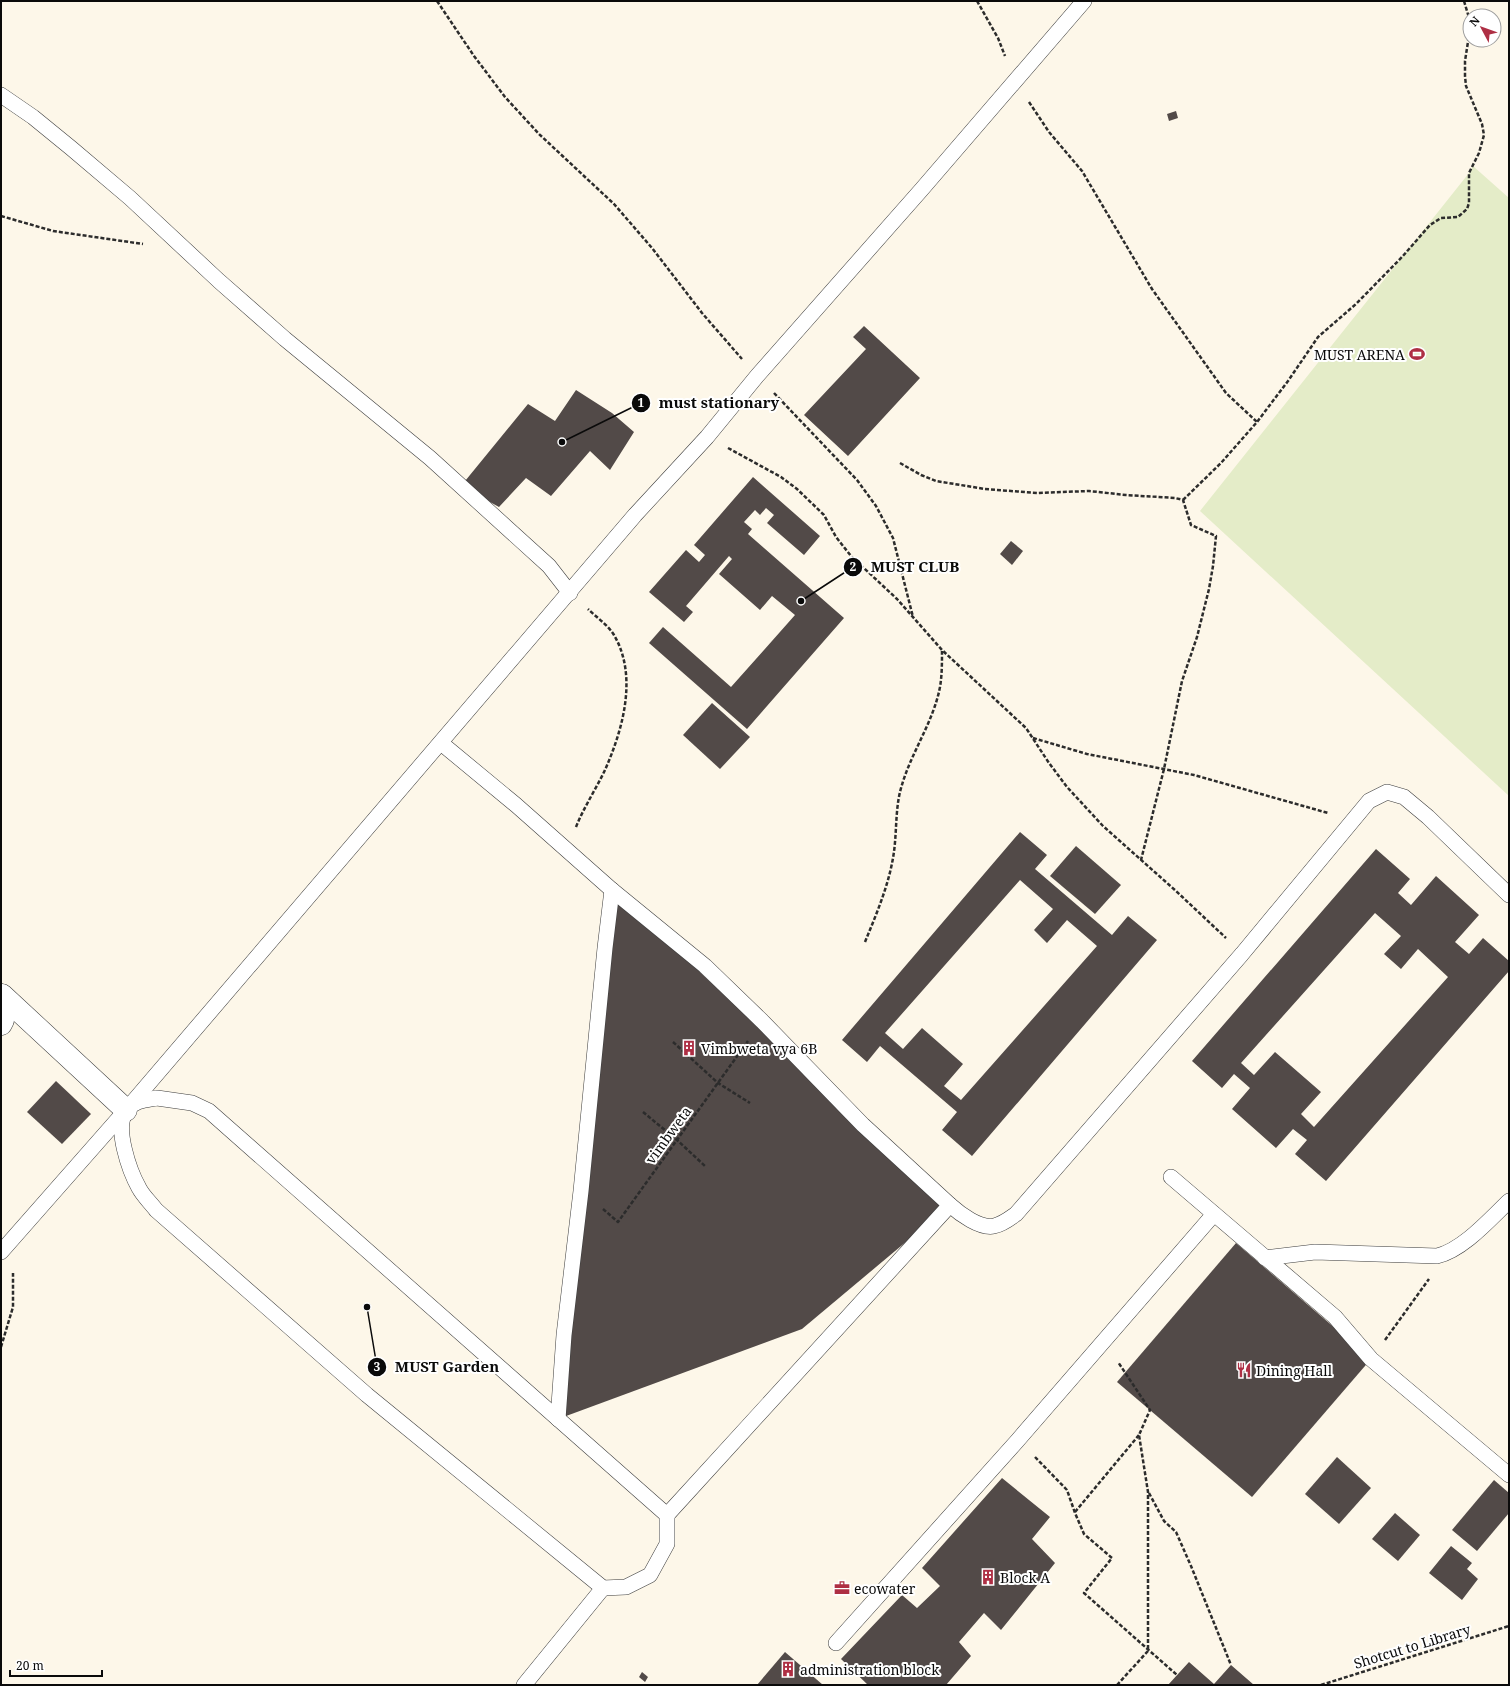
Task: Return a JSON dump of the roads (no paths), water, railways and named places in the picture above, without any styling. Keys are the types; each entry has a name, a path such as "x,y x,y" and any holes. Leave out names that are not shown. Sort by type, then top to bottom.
{"street":[{"path":"1,995 126,1110"},
{"path":"1,995 3,1020 1,1024"}],"lane":[{"path":"1,1252 126,1110 348,849 570,593 635,515 707,436 757,376 1015,82 1084,1"},
{"path":"1,95 77,153 130,198 285,339 430,458 549,566 570,593"},
{"path":"441,743 516,805 612,890 705,966 762,1021 863,1125 960,1215 972,1221 993,1227 1006,1222 1016,1214 1242,954 1369,801 1386,792 1404,797 1428,817 1509,895"},
{"path":"558,1419 564,1335 581,1191 612,890"},
{"path":"667,1515 209,1111 192,1102 157,1098 140,1100 126,1110 121,1129 130,1170 140,1190 156,1210 368,1395 603,1588 626,1587 650,1575 667,1544 667,1515 950,1206"},
{"path":"1171,1177 1335,1317 1371,1359 1509,1474"},
{"path":"1265,1258 1315,1252 1437,1256 1445,1254 1473,1235 1509,1201"},
{"path":"836,1643 1018,1440 1214,1214"},
{"path":"524,1685 603,1588"}],"place":[{"name":"MUST ARENA","path":"1417,354"},
{"name":"must stationary","path":"562,442"},
{"name":"MUST CLUB","path":"801,601"},
{"name":"Vimbweta vya 6B","path":"689,1048"},
{"name":"MUST Garden","path":"367,1307"},
{"name":"Dining Hall","path":"1244,1370"},
{"name":"Block A","path":"988,1577"},
{"name":"ecowater","path":"842,1588"},
{"name":"administration block","path":"788,1669"}]}
